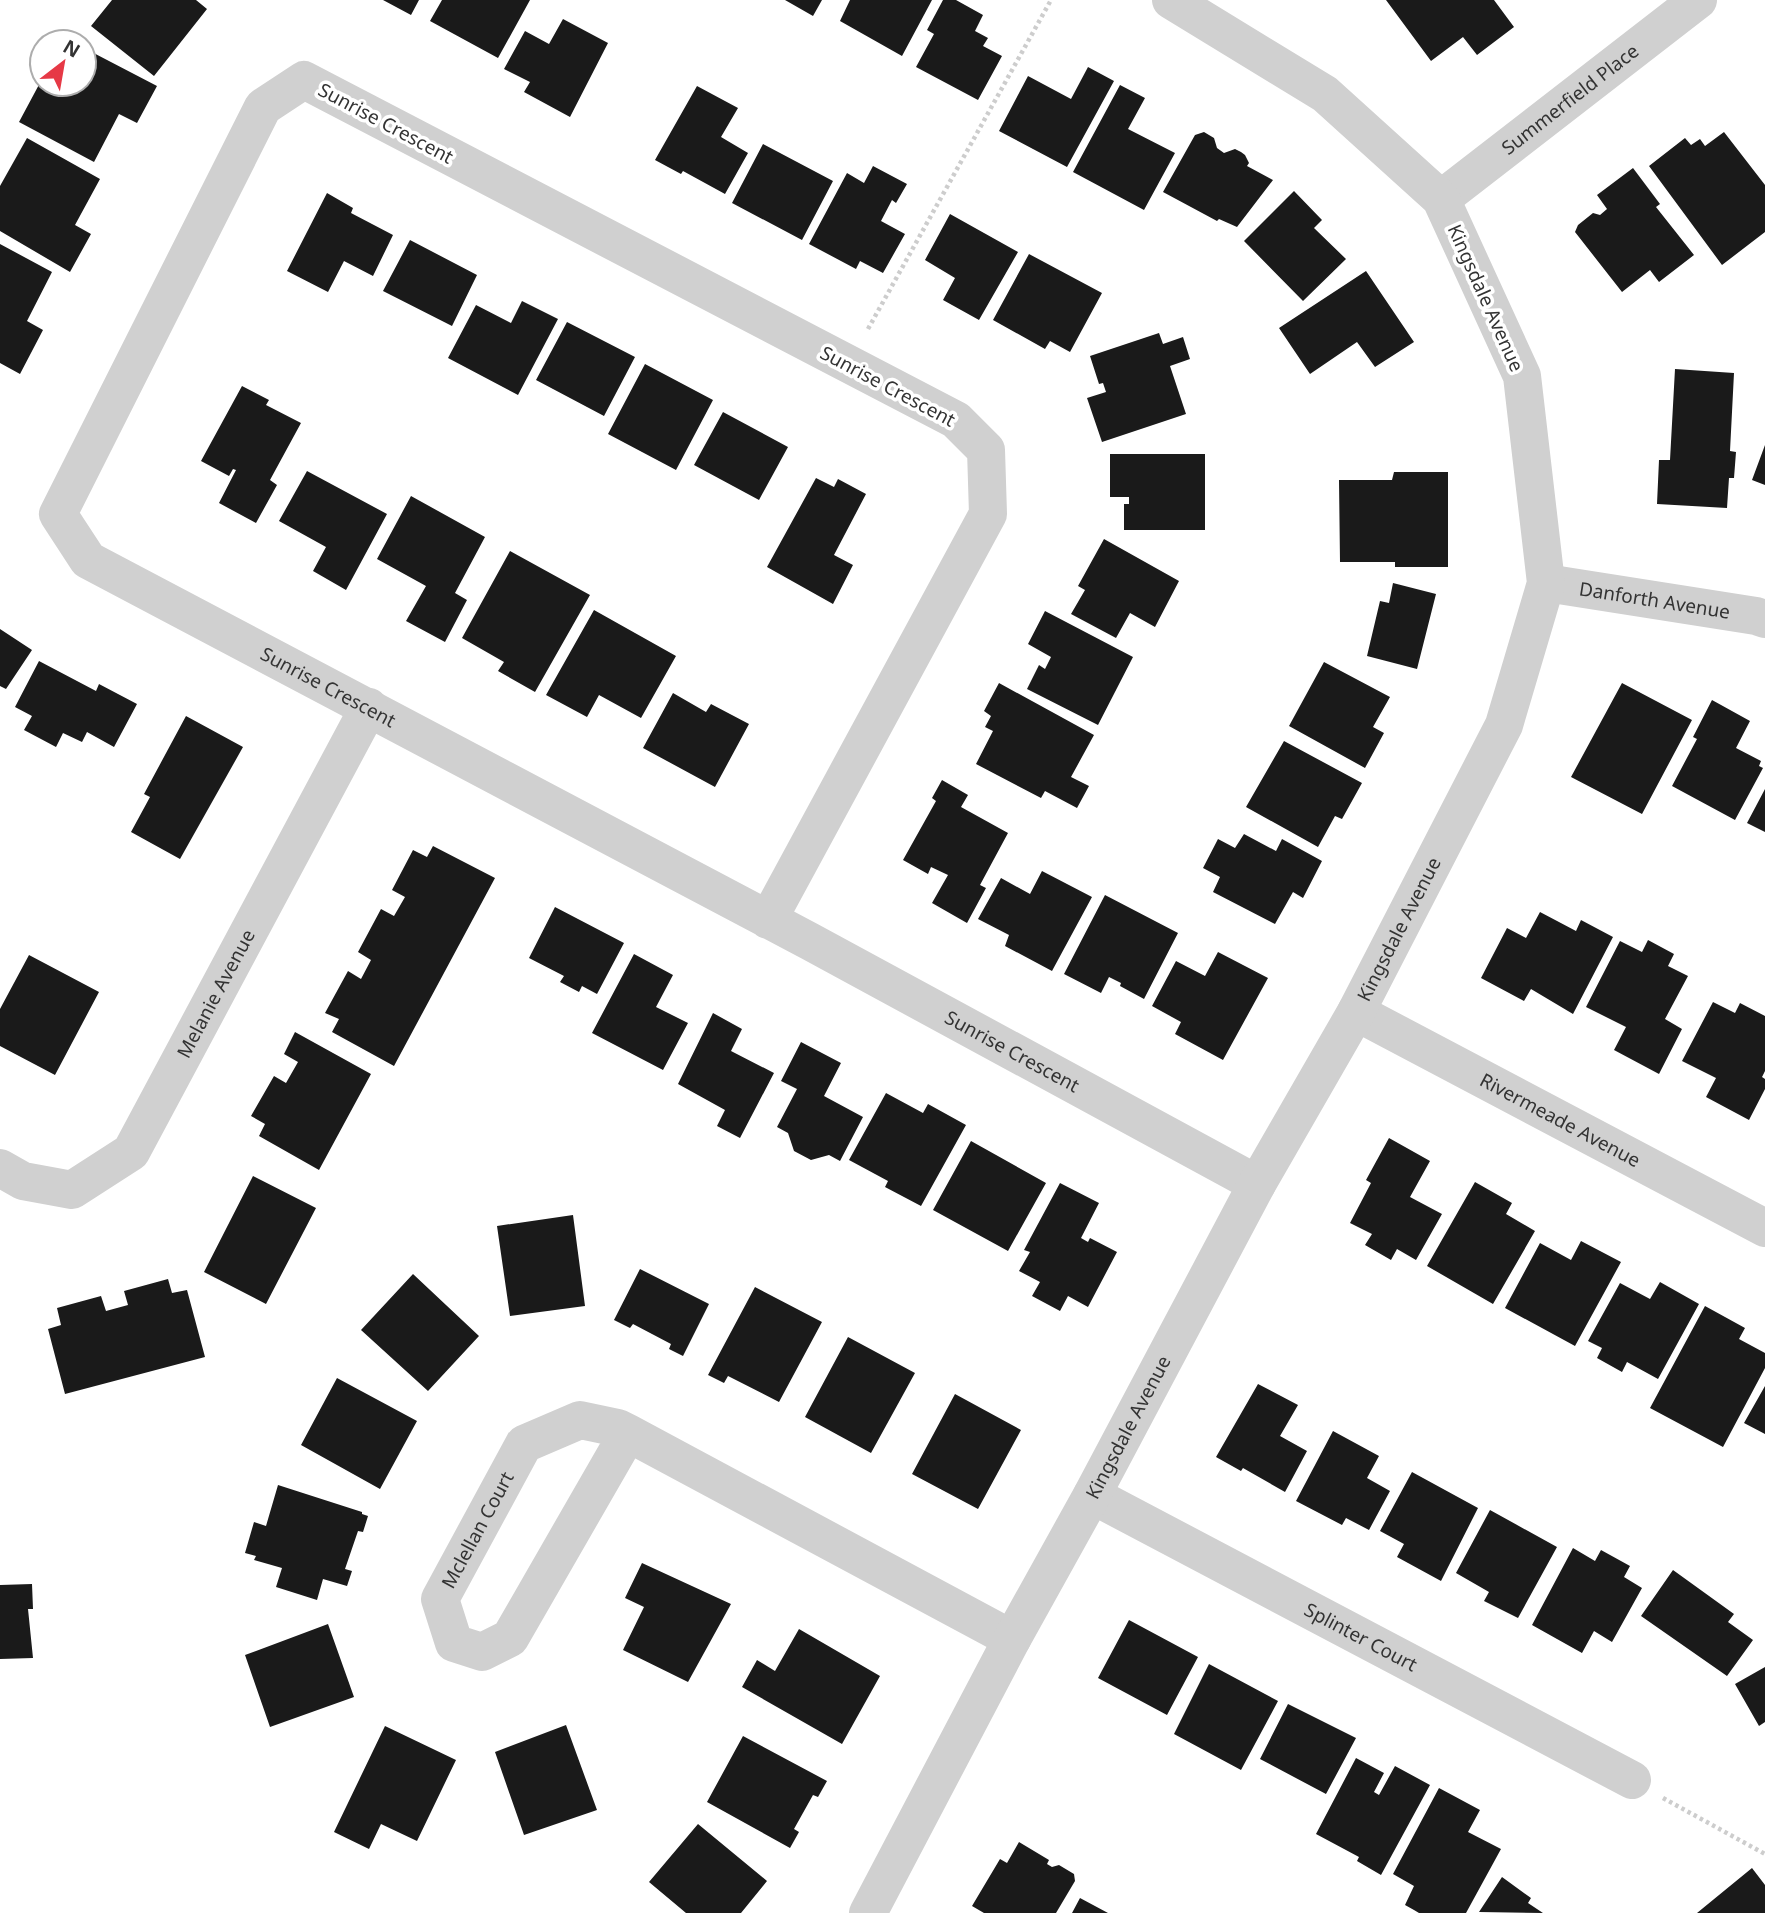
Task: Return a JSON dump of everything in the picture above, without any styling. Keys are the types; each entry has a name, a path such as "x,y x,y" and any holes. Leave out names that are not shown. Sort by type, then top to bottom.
{"street":[{"name":"Kingsdale Avenue","path":"868,1913 1257,1184 1356,1012 1504,725 1546,583 1522,376 1441,199 1325,94 1171,0"},
{"name":"Summerfield Place","path":"1441,199 1698,0"},
{"name":"Sunrise Crescent","path":"768,920 988,514 986,450 956,420 304,80 263,107 58,514 88,560 369,707 1257,1184"},
{"name":"Danforth Avenue","path":"1546,583 1765,619"},
{"name":"Melanie Avenue","path":"0,1168 23,1181 72,1191 131,1152 369,707"},
{"name":"Rivermeade Avenue","path":"1356,1012 1765,1228"},
{"name":"Mclellan Court","path":"628,1433 510,1637 482,1651 454,1643 440,1599 524,1444 580,1420 618,1428 628,1433 1012,1639"},
{"name":"Splinter Court","path":"1092,1494 1632,1780"}],"path":[{"path":"849,363 1051,0"},
{"path":"1632,1780 1765,1854"}],"building":[{"path":"112,0 196,0 207,9 154,76 98,32 98,28 91,26"},
{"path":"383,0 419,0 411,15"},
{"path":"442,0 530,0 498,58 430,21"},
{"path":"785,0 822,0 813,16"},
{"path":"850,0 932,0 902,56 840,21"},
{"path":"943,0 956,0 983,15 975,31 988,38 983,46 1002,56 978,100 916,67 934,34 927,30"},
{"path":"1386,0 1494,0 1514,27 1477,55 1463,37 1431,61"},
{"path":"563,19 608,43 570,117 524,92 530,82 504,69 525,31 549,44"},
{"path":"98,55 157,86 137,123 119,114 94,162 19,122 32,98 98,98"},
{"path":"1088,67 1114,81 1067,167 999,131 1028,76 1071,99"},
{"path":"1120,85 1145,98 1128,129 1175,153 1144,210 1073,172"},
{"path":"697,86 738,108 721,137 748,153 725,194 683,171 681,174 655,160"},
{"path":"1204,132 1214,138 1217,148 1224,153 1235,149 1241,152 1249,163 1247,166 1273,180 1237,227 1219,219 1217,221 1163,192 1195,135"},
{"path":"1724,132 1765,185 1765,232 1722,265 1649,166 1685,138 1691,145 1700,139 1705,146"},
{"path":"27,138 100,179 75,225 91,234 70,272 0,231 0,186"},
{"path":"763,144 833,181 802,240 732,203"},
{"path":"873,166 907,184 896,203 892,200 881,221 905,234 883,273 860,261 856,269 809,244 847,173 864,183"},
{"path":"1633,168 1660,204 1656,207 1694,255 1659,282 1650,270 1622,292 1575,232 1578,225 1593,213 1600,215 1607,209 1597,195"},
{"path":"1294,191 1322,220 1314,228 1346,259 1303,301 1244,241"},
{"path":"327,193 353,208 351,213 393,235 373,276 344,261 328,292 287,271"},
{"path":"950,214 1018,252 979,320 943,300 955,278 925,260"},
{"path":"410,240 477,275 452,326 383,291"},
{"path":"0,244 52,272 27,321 43,330 20,374 0,363"},
{"path":"1029,254 1102,293 1070,352 1050,341 1045,349 993,320"},
{"path":"1366,271 1414,342 1375,367 1357,342 1310,374 1279,328"},
{"path":"522,301 558,319 518,395 448,358 476,305 511,323"},
{"path":"567,322 635,357 604,416 536,380"},
{"path":"1159,333 1163,344 1183,337 1190,359 1170,366 1186,414 1102,442 1087,398 1106,392 1103,383 1099,384 1090,356"},
{"path":"645,364 713,400 676,470 608,434"},
{"path":"1675,369 1734,373 1730,451 1736,452 1734,478 1729,478 1727,508 1657,504 1659,460 1670,460"},
{"path":"242,386 269,400 266,405 301,423 270,480 277,485 256,523 219,503 236,470 233,469 229,476 201,461"},
{"path":"723,412 788,447 759,500 694,465"},
{"path":"1765,445 1765,485 1752,480"},
{"path":"1110,454 1205,454 1205,530 1124,530 1124,504 1129,504 1129,497 1110,497"},
{"path":"307,471 387,514 346,590 313,571 326,547 279,521"},
{"path":"1394,472 1448,472 1448,567 1395,567 1395,562 1340,562 1339,480 1392,480"},
{"path":"816,478 834,487 838,479 866,494 834,555 853,565 833,604 767,567"},
{"path":"411,496 485,537 455,593 467,600 445,642 406,621 426,586 377,559"},
{"path":"1104,539 1179,581 1155,627 1130,613 1116,638 1071,614 1085,590 1078,586"},
{"path":"510,551 590,595 535,692 498,671 504,662 462,638"},
{"path":"1393,583 1436,594 1417,669 1367,656 1380,601 1389,603"},
{"path":"594,610 676,656 641,718 599,695 587,717 546,695"},
{"path":"1045,611 1133,657 1098,725 1027,689 1039,665 1045,669 1051,657 1028,644"},
{"path":"0,629 32,650 6,689 0,686"},
{"path":"39,661 96,691 99,684 137,704 114,747 87,732 82,742 63,733 56,747 24,730 32,716 15,707"},
{"path":"1324,662 1390,697 1373,727 1384,733 1365,768 1289,726"},
{"path":"999,683 1094,735 1071,777 1089,786 1077,808 1045,791 1041,798 976,764 993,731 985,727 991,716 984,711"},
{"path":"1622,683 1692,720 1642,814 1571,777"},
{"path":"673,693 706,712 711,704 749,724 715,787 643,748"},
{"path":"1712,700 1750,721 1736,748 1761,761 1759,766 1763,768 1735,820 1672,786 1697,739 1693,737"},
{"path":"186,716 243,747 180,859 131,832 150,797 144,794"},
{"path":"1284,741 1362,783 1342,819 1335,816 1318,847 1246,807"},
{"path":"942,780 968,795 961,807 1008,833 980,885 986,888 967,923 932,903 948,875 931,867 928,874 903,860 936,801 932,798"},
{"path":"1765,789 1765,832 1747,823"},
{"path":"1244,834 1276,851 1282,839 1322,861 1303,898 1293,892 1275,924 1213,892 1220,877 1203,868 1218,839 1235,848"},
{"path":"433,846 495,878 394,1066 332,1032 339,1019 325,1013 348,971 361,979 371,960 358,952 381,909 394,916 405,897 392,890 413,850 427,857"},
{"path":"1042,871 1092,897 1052,971 1005,946 1009,935 978,919 1001,878 1030,894"},
{"path":"1105,895 1178,933 1144,999 1109,977 1101,993 1064,974"},
{"path":"555,907 624,943 597,994 582,986 579,992 560,982 564,976 529,958"},
{"path":"1540,912 1576,931 1581,920 1613,937 1573,1014 1531,989 1524,1001 1481,978 1507,928 1526,938"},
{"path":"1648,940 1674,954 1668,966 1688,976 1665,1019 1682,1029 1659,1074 1614,1050 1626,1027 1586,1007 1620,941 1642,952"},
{"path":"1218,952 1268,978 1223,1060 1175,1034 1181,1022 1152,1006 1176,961 1205,976"},
{"path":"634,954 673,975 656,1007 688,1023 663,1070 592,1033"},
{"path":"29,955 99,992 55,1075 0,1046 0,1009"},
{"path":"1713,1002 1735,1013 1740,1003 1765,1016 1765,1071 1762,1077 1765,1079 1765,1089 1749,1120 1706,1097 1716,1078 1682,1061"},
{"path":"713,1013 742,1029 731,1051 774,1073 740,1138 717,1126 725,1110 678,1084"},
{"path":"295,1032 371,1074 319,1170 259,1136 265,1124 251,1116 274,1076 286,1083 298,1062 284,1054"},
{"path":"801,1042 841,1063 824,1096 863,1117 840,1161 829,1155 811,1160 794,1151 788,1133 777,1127 797,1089 781,1081"},
{"path":"886,1093 923,1113 928,1104 966,1125 921,1206 885,1187 888,1181 849,1160"},
{"path":"1389,1138 1430,1161 1410,1197 1442,1214 1416,1260 1397,1249 1391,1260 1365,1245 1372,1234 1350,1223 1371,1183 1366,1180"},
{"path":"971,1141 1046,1183 1008,1251 933,1210"},
{"path":"253,1176 316,1208 266,1304 204,1272"},
{"path":"1475,1182 1512,1203 1506,1214 1535,1231 1493,1304 1427,1266"},
{"path":"1060,1183 1099,1203 1081,1238 1088,1242 1090,1238 1117,1252 1088,1307 1068,1296 1060,1311 1032,1296 1040,1282 1019,1271 1030,1252 1024,1250"},
{"path":"573,1215 585,1306 510,1316 497,1226"},
{"path":"1581,1241 1621,1262 1575,1346 1505,1308 1540,1243 1571,1260"},
{"path":"640,1269 709,1304 683,1356 669,1349 671,1344 633,1324 630,1328 614,1320"},
{"path":"413,1274 479,1336 428,1391 361,1330"},
{"path":"168,1279 172,1293 187,1290 205,1357 65,1394 48,1329 61,1325 57,1308 101,1296 106,1311 128,1305 124,1291"},
{"path":"1660,1282 1699,1304 1658,1379 1627,1362 1622,1372 1597,1358 1602,1348 1588,1341 1620,1283 1650,1299"},
{"path":"755,1287 822,1322 779,1402 728,1376 724,1383 708,1375"},
{"path":"1705,1306 1745,1328 1739,1339 1765,1353 1765,1368 1723,1447 1650,1408"},
{"path":"848,1337 915,1373 871,1453 805,1417"},
{"path":"337,1378 417,1421 380,1489 301,1445"},
{"path":"1258,1384 1298,1405 1280,1436 1307,1451 1285,1492 1243,1468 1241,1471 1216,1457"},
{"path":"1765,1386 1765,1434 1744,1423"},
{"path":"955,1394 1021,1430 978,1509 912,1474"},
{"path":"1333,1431 1379,1456 1367,1478 1390,1491 1369,1530 1346,1518 1342,1525 1296,1501"},
{"path":"1412,1472 1478,1508 1441,1581 1397,1557 1404,1544 1380,1531"},
{"path":"278,1485 368,1516 363,1532 358,1531 345,1569 352,1571 347,1586 323,1579 317,1600 276,1587 282,1568 254,1560 256,1556 245,1553 254,1522 266,1526"},
{"path":"1490,1510 1557,1547 1518,1618 1484,1601 1489,1592 1456,1573"},
{"path":"1573,1548 1595,1561 1601,1550 1630,1566 1624,1577 1642,1588 1612,1642 1594,1631 1582,1653 1532,1625"},
{"path":"642,1563 731,1604 688,1682 623,1650 644,1607 625,1598"},
{"path":"1673,1570 1734,1614 1728,1622 1753,1640 1727,1676 1641,1616"},
{"path":"32,1584 33,1609 28,1609 33,1658 0,1659 0,1585"},
{"path":"1129,1620 1198,1657 1167,1715 1098,1678"},
{"path":"328,1624 354,1697 270,1727 245,1655"},
{"path":"799,1629 880,1676 842,1744 742,1687 757,1660 775,1671"},
{"path":"1209,1664 1278,1701 1241,1770 1174,1734"},
{"path":"1765,1667 1765,1722 1759,1726 1735,1684"},
{"path":"1288,1704 1356,1738 1326,1794 1260,1759"},
{"path":"566,1725 597,1810 524,1835 495,1752"},
{"path":"385,1726 456,1760 417,1841 381,1824 369,1849 334,1832"},
{"path":"743,1736 827,1781 818,1797 813,1795 794,1829 799,1832 790,1848 707,1802"},
{"path":"1356,1758 1384,1773 1374,1792 1379,1795 1395,1766 1430,1785 1381,1875 1357,1861 1359,1857 1316,1834"},
{"path":"1439,1788 1480,1810 1468,1832 1501,1849 1466,1913 1419,1913 1405,1905 1414,1886 1393,1874"},
{"path":"698,1824 767,1881 741,1913 686,1913 649,1882"},
{"path":"1019,1842 1049,1860 1047,1864 1052,1867 1059,1865 1074,1874 1075,1881 1056,1913 984,1913 972,1906 1000,1859 1007,1863"},
{"path":"1752,1868 1765,1885 1765,1913 1697,1913"},
{"path":"1502,1877 1531,1898 1528,1903 1543,1913 1479,1912"},
{"path":"1080,1898 1108,1913 1072,1913"}]}
